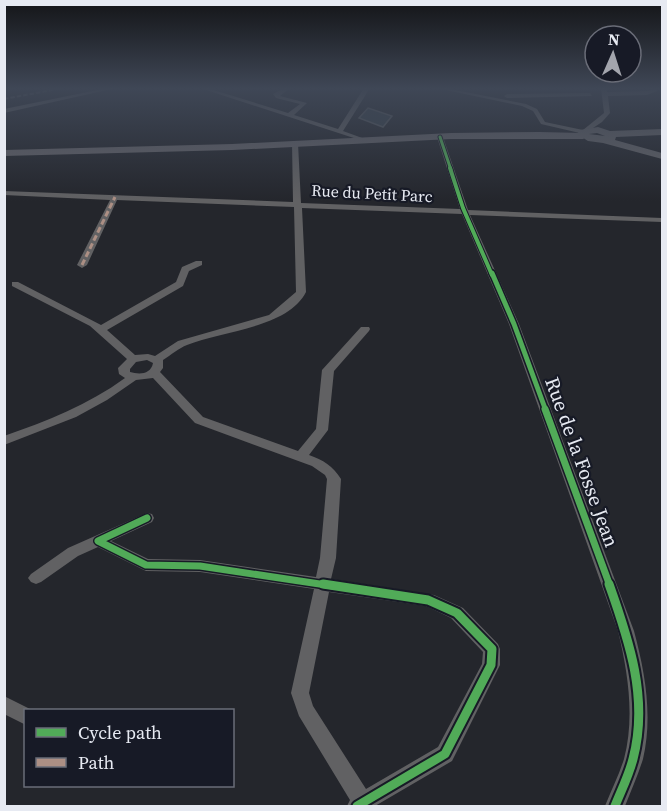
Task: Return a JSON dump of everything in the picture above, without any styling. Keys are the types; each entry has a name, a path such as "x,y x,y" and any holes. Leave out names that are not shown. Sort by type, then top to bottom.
{"main road":[{"path":"4,153 584,133 592,139 607,135 663,132"},
{"path":"607,135 648,153 663,156"}],"street":[{"path":"319,126 362,139"},
{"path":"340,131 343,126"},
{"path":"555,126 584,133 594,126"},
{"path":"600,126 607,135"},
{"path":"329,129 334,134 329,141"},
{"name":"Rue de la Fosse Jean","path":"440,137 464,212 514,324 626,631 638,687 634,756 615,807"},
{"path":"98,541 146,565 200,566 323,583 428,600 457,613 492,649 491,665 445,754 362,805 301,702 301,681 323,583 328,558 334,479 325,468 200,420 155,366 148,357 133,359 124,368 126,374 133,377 145,377 155,366 182,344 273,317 299,297 302,278 294,143"},
{"name":"Rue du Petit Parc","path":"4,193 663,220"},
{"path":"82,265 115,197"},
{"path":"101,329 180,284 185,269 199,263"},
{"path":"15,284 101,329 133,359"},
{"path":"300,457 322,430 328,370 365,329"},
{"path":"4,441 78,412 103,399 133,377"},
{"path":"36,578 73,552 147,518"},
{"path":"4,704 24,715"}],"marked path":[{"path":"82,265 115,197"}],"cycle path":[{"path":"440,137 463,208 514,324 626,631 636,678 638,727 633,759 615,806"},
{"path":"147,518 98,541 146,565 200,566 428,600 457,613 492,649 491,665 445,754 357,806"}]}
